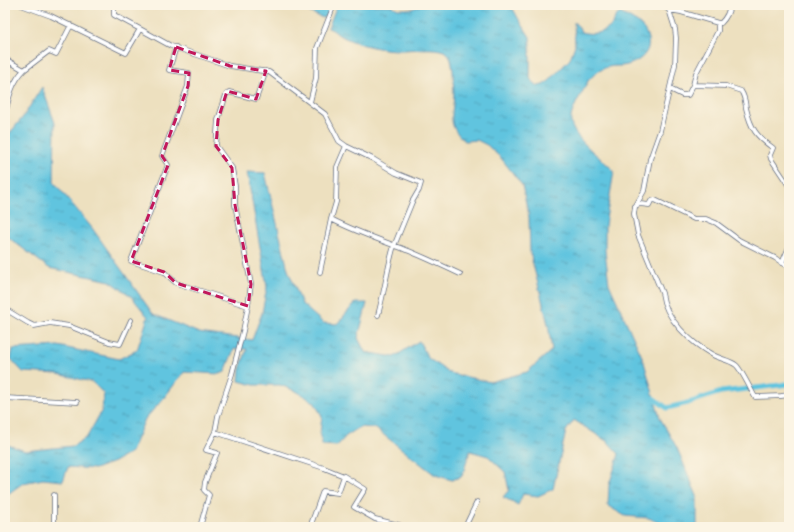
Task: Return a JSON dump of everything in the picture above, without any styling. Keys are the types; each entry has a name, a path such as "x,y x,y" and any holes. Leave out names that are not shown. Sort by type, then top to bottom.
{"street":[{"path":"21,5 71,25 126,53 140,29"},
{"path":"114,5 114,15 176,48 230,66 269,72 325,114 339,141 396,173 421,184 394,246 378,315"},
{"path":"310,102 316,78 317,48 334,5"},
{"path":"662,5 670,10 718,23 721,23 724,20 730,5"},
{"path":"670,10 676,38 675,65 658,139 647,169 644,191 635,207 634,214 638,236 662,293 663,302 681,330 697,345 714,356 736,366 755,397 789,395"},
{"path":"670,89 682,95 688,95 693,85 696,73 718,31 718,23"},
{"path":"5,114 16,78 49,51 56,54 71,25"},
{"path":"176,48 169,70 189,73 188,86 162,156 168,165 131,261 164,272 176,283 248,306"},
{"path":"5,59 24,70"},
{"path":"200,527 209,495 204,490 205,482 217,453 206,450 215,432 218,416 238,352 251,284 235,205 235,186 232,168 216,146 218,120 226,95 229,92 256,99 266,71"},
{"path":"693,85 726,86 741,90 745,97 746,108 755,134 773,148 770,155 771,159 789,186"},
{"path":"320,272 336,202 337,167 346,146"},
{"path":"635,207 640,204 649,205 651,201 655,200 694,219 710,221 723,227 740,240 789,267"},
{"path":"331,219 460,274"},
{"path":"782,263 789,247"},
{"path":"5,309 34,326 50,323 69,326 109,342 120,344 131,320"},
{"path":"5,398 77,402"},
{"path":"215,432 344,476 365,489 354,508 375,519 399,524 398,527"},
{"path":"310,527 323,491 338,493 344,476"},
{"path":"54,495 54,527"},
{"path":"465,527 477,502"},
{"path":"76,527 83,527"}],"highlighted area":[{"path":"176,47 230,66 266,71 256,99 227,91 218,120 216,146 232,168 235,205 251,284 248,306 176,283 164,272 131,261 168,165 162,156 188,86 189,73 169,70"}],"water":[{"path":"285,5 331,5 327,16 323,18 307,11"},
{"path":"337,5 390,5 398,9 412,9 421,5 511,5 530,37 530,79 538,86 549,81 570,59 575,45 574,22 581,32 597,33 602,32 611,26 615,17 620,13 634,20 644,30 648,39 648,49 646,53 636,62 622,66 610,66 599,71 592,77 588,81 574,108 571,117 571,124 580,139 614,171 605,225 605,251 609,284 643,359 660,418 677,448 697,496 697,527 667,527 649,518 625,516 608,506 609,485 619,454 608,442 574,420 566,431 553,489 538,496 523,494 518,505 503,497 509,490 505,472 488,456 470,451 462,476 452,480 435,475 375,428 360,427 346,436 337,446 322,445 320,434 322,416 314,402 296,391 280,385 254,385 239,381 240,369 247,349 234,349 225,372 220,374 184,372 145,419 131,452 114,462 95,469 68,467 63,481 43,479 23,483 5,496 5,444 25,451 73,446 87,437 102,410 104,394 92,382 58,374 23,372 11,359 13,349 58,346 119,359 137,350 148,317 131,296 110,281 49,268 5,235 5,139 23,117 42,87 55,123 54,182 92,228 153,314 199,333 252,340 262,313 267,287 247,172 265,173 288,270 302,304 323,323 337,324 355,303 367,303 358,338 365,352 394,357 419,341 428,358 449,373 490,382 527,372 552,350 548,324 530,252 529,217 522,185 501,158 487,145 477,140 465,141 455,130 452,120 454,91 453,70 449,55 440,50 434,49 395,50 372,47 357,43 341,36 328,28"}],"waterway":[{"path":"649,395 667,408 721,392 789,384"}]}
